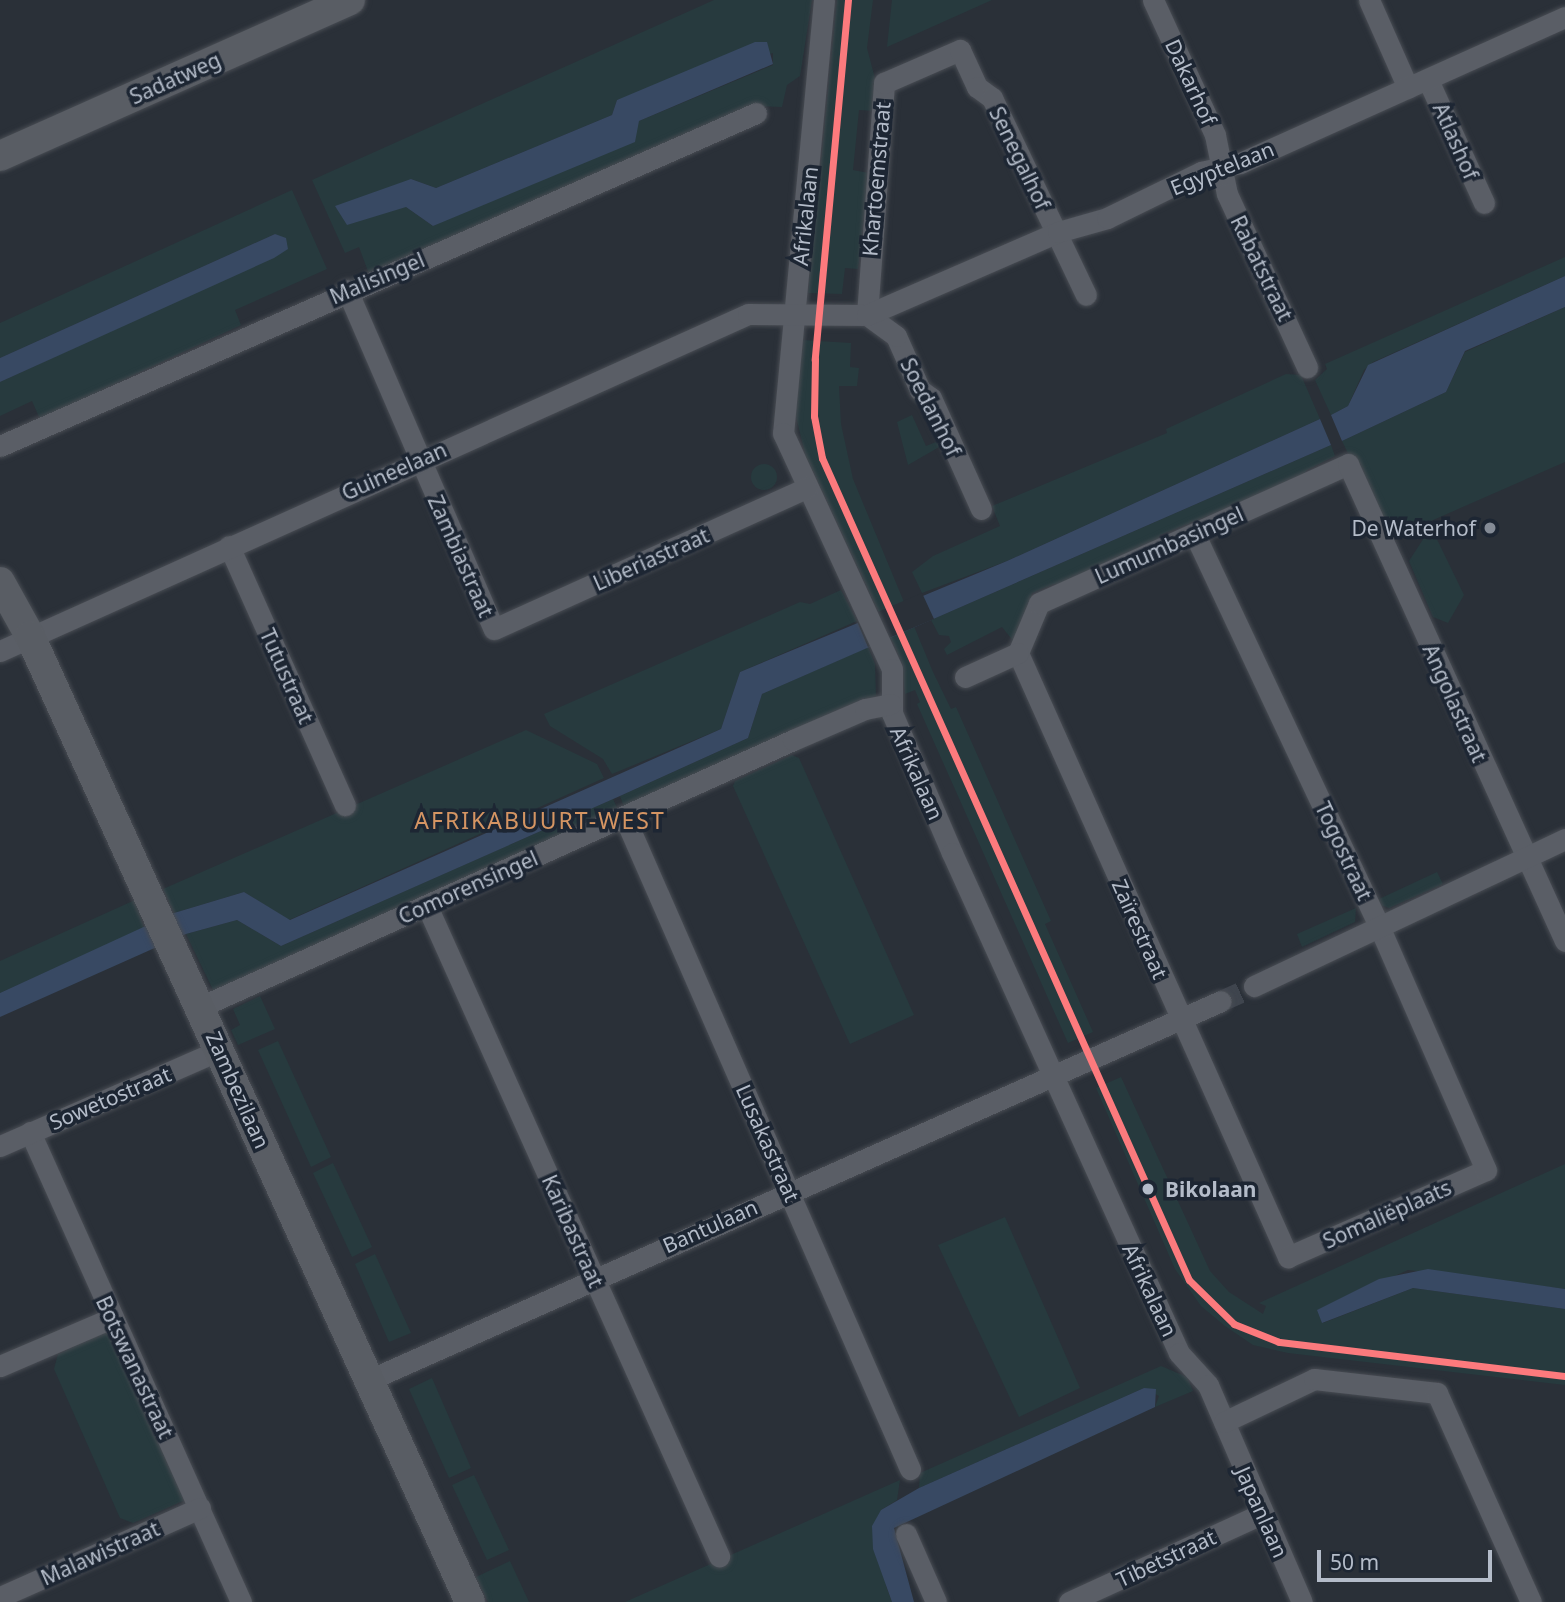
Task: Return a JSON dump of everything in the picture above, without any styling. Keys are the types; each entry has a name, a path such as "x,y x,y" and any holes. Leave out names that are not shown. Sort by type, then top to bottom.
{"street":[{"name":"Sadatweg","path":"0,156 350,0"},
{"name":"Afrikalaan","path":"824,0 783,433 892,669 891,704 895,722 1052,1075 1179,1353 1203,1374 1224,1422"},
{"name":"Dakarhof","path":"1153,0 1215,135 1222,167"},
{"path":"1369,0 1408,88"},
{"name":"Egyptelaan","path":"794,316 867,315 1058,232 1107,218 1172,184 1222,167 1428,80 1565,17"},
{"name":"Senegalhof","path":"960,50 977,87 992,98 1086,295"},
{"name":"Khartoemstraat","path":"867,315 884,83 960,50"},
{"name":"Atlashof","path":"1428,80 1484,203"},
{"name":"Malisingel","path":"0,446 347,290 756,113"},
{"name":"Rabatstraat","path":"1222,167 1227,194 1307,367"},
{"name":"Zambiastraat","path":"347,290 494,629"},
{"name":"Guineelaan","path":"0,651 419,459 748,314 794,316"},
{"name":"Soedanhof","path":"867,315 896,336 919,390 931,398 981,509"},
{"name":"Lumumbasingel","path":"1018,653 1039,603 1348,464"},
{"name":"Angolastraat","path":"1348,464 1565,941"},
{"name":"Liberiastraat","path":"494,629 807,488"},
{"name":"Togostraat","path":"1195,534 1380,928 1486,1170"},
{"name":"Tutustraat","path":"229,547 345,805"},
{"name":"Zambezilaan","path":"0,582 30,636 468,1601"},
{"path":"965,677 1018,653"},
{"name":"Zaïrestraat","path":"1018,653 1288,1257"},
{"name":"Comorensingel","path":"200,1007 865,709 891,704"},
{"name":"Lusakastraat","path":"624,816 910,1469"},
{"path":"1254,986 1527,860 1565,839"},
{"name":"Karibastraat","path":"427,906 719,1556"},
{"path":"1052,1075 1222,1001"},
{"name":"Sowetostraat","path":"0,1146 220,1050"},
{"name":"Bantulaan","path":"369,1380 789,1190 1052,1075"},
{"name":"Botswanastraat","path":"30,1132 241,1602"},
{"name":"Somaliëplaats","path":"1288,1257 1486,1170"},
{"path":"0,1366 112,1318"},
{"path":"1224,1422 1314,1379 1437,1393 1531,1602"},
{"name":"Japanlaan","path":"1224,1422 1302,1602"},
{"name":"Malawistraat","path":"0,1597 200,1508"},
{"name":"Tibetstraat","path":"1069,1602 1263,1513"},
{"path":"906,1534 936,1602"}],"green space":[{"path":"714,0 812,0 800,76 787,85 782,107 754,106 369,274 359,247 345,253 312,180","holes":["773,53 773,65 639,121 433,226 406,207 411,179 436,188 612,115 617,100"]},
{"path":"837,0 873,0 867,48 878,90 876,111 859,110 853,170 869,173 858,269 845,268 842,294 808,293"},
{"path":"892,0 992,0 887,47"},
{"path":"292,190 327,269 235,310 241,325 40,419 32,401 0,416 0,382 287,249 275,234 0,358 0,323"},
{"path":"1565,257 1565,276 1373,362 1364,370 1348,406 1331,415 1315,380 1327,369 1325,364"},
{"path":"1565,307 1565,462 1390,539 1342,441 1446,392 1465,352"},
{"path":"802,340 851,343 850,367 859,368 857,386 839,386 841,424 853,479 933,672 951,709 956,707 1051,921 1045,924 1093,1032 1068,1043 917,704 920,702 915,690 905,694 901,660 805,454 795,412"},
{"path":"1286,374 1301,375 1320,419 1007,561 922,593 912,572 933,556 1000,526 992,506 1167,433 1166,429"},
{"path":"912,415 926,446 941,440 941,446 908,465 897,422"},
{"path":"1331,445 1335,456 1307,470 1301,479 1160,535 1155,544 1067,585 1054,584 1032,593 1014,642 1002,627 947,655 944,649 951,642 949,636 939,635 931,620"},
{"path":"764,464 773,468 777,477 773,486 764,490 755,486 751,477 755,468"},
{"path":"1431,527 1464,595 1448,623 1433,617 1409,561"},
{"path":"841,590 857,621 740,672 721,729 612,774 603,759 550,726 544,714 800,602 810,604"},
{"path":"868,647 875,664 876,696 625,808 620,796 748,738 762,694"},
{"path":"526,730 597,764 604,778 289,920 244,892 174,913 163,889"},
{"path":"792,755 799,758 914,1015 850,1044 733,786 735,781"},
{"path":"613,799 619,812 216,996 186,934 237,920 281,946"},
{"path":"1437,872 1443,884 1389,908 1381,905 1379,899"},
{"path":"135,900 144,928 0,993 0,961"},
{"path":"1356,908 1355,922 1302,947 1297,934"},
{"path":"260,996 275,1029 238,1045 231,1030 240,1025 233,1009"},
{"path":"278,1041 331,1157 311,1167 258,1050"},
{"path":"1121,1077 1210,1271 1229,1292 1263,1314 1266,1306 1259,1303 1565,1164 1565,1289 1408,1270 1318,1310 1323,1323 1413,1288 1565,1309 1565,1385 1288,1353 1253,1345 1225,1326 1201,1306 1175,1269 1096,1088"},
{"path":"333,1163 372,1247 352,1257 313,1173"},
{"path":"1005,1217 1080,1388 1019,1417 938,1245"},
{"path":"375,1254 411,1333 389,1342 355,1264"},
{"path":"111,1330 185,1500 133,1523 120,1518 54,1369 58,1354"},
{"path":"1161,1366 1187,1377 1193,1391 1155,1407 1159,1396 1144,1388 919,1488 920,1473"},
{"path":"432,1378 471,1468 449,1478 409,1389"},
{"path":"474,1475 509,1550 487,1560 452,1485"},
{"path":"900,1480 897,1500 881,1510 886,1586 892,1602 625,1602"},
{"path":"510,1561 529,1602 488,1602 476,1577"}],"water":[{"path":"755,42 767,42 773,64 639,121 635,142 433,226 406,207 347,225 335,206 411,179 436,188 612,115 617,100"},
{"path":"275,234 286,238 288,249 274,258 0,382 0,358"},
{"path":"1565,276 1565,307 1465,351 1446,392 1342,441 1331,415 1348,406 1368,365"},
{"path":"1320,419 1331,445 762,694 748,738 620,796 281,946 237,920 186,934 0,1017 0,993 174,913 244,892 290,920 721,729 740,672 1007,561"},
{"path":"1428,1269 1565,1289 1565,1309 1413,1288 1322,1323 1317,1310 1379,1279"},
{"path":"1144,1388 1156,1389 1155,1407 894,1528 914,1602 892,1602 873,1549 872,1526 881,1510 919,1488"}],"pier":[{"path":"922,593 934,619 868,647 857,621"}],"tunnel":[{"path":"1221,1001 1254,986"}],"transit line":[{"path":"848,0 815,359 814,416 822,458 1189,1280 1234,1324 1279,1342 1565,1376"}],"place":[{"name":"De Waterhof","path":"1490,528"},
{"name":"Bikolaan","path":"1148,1189"}],"district":[{"name":"AFRIKABUURT-WEST","path":"540,820"}]}
